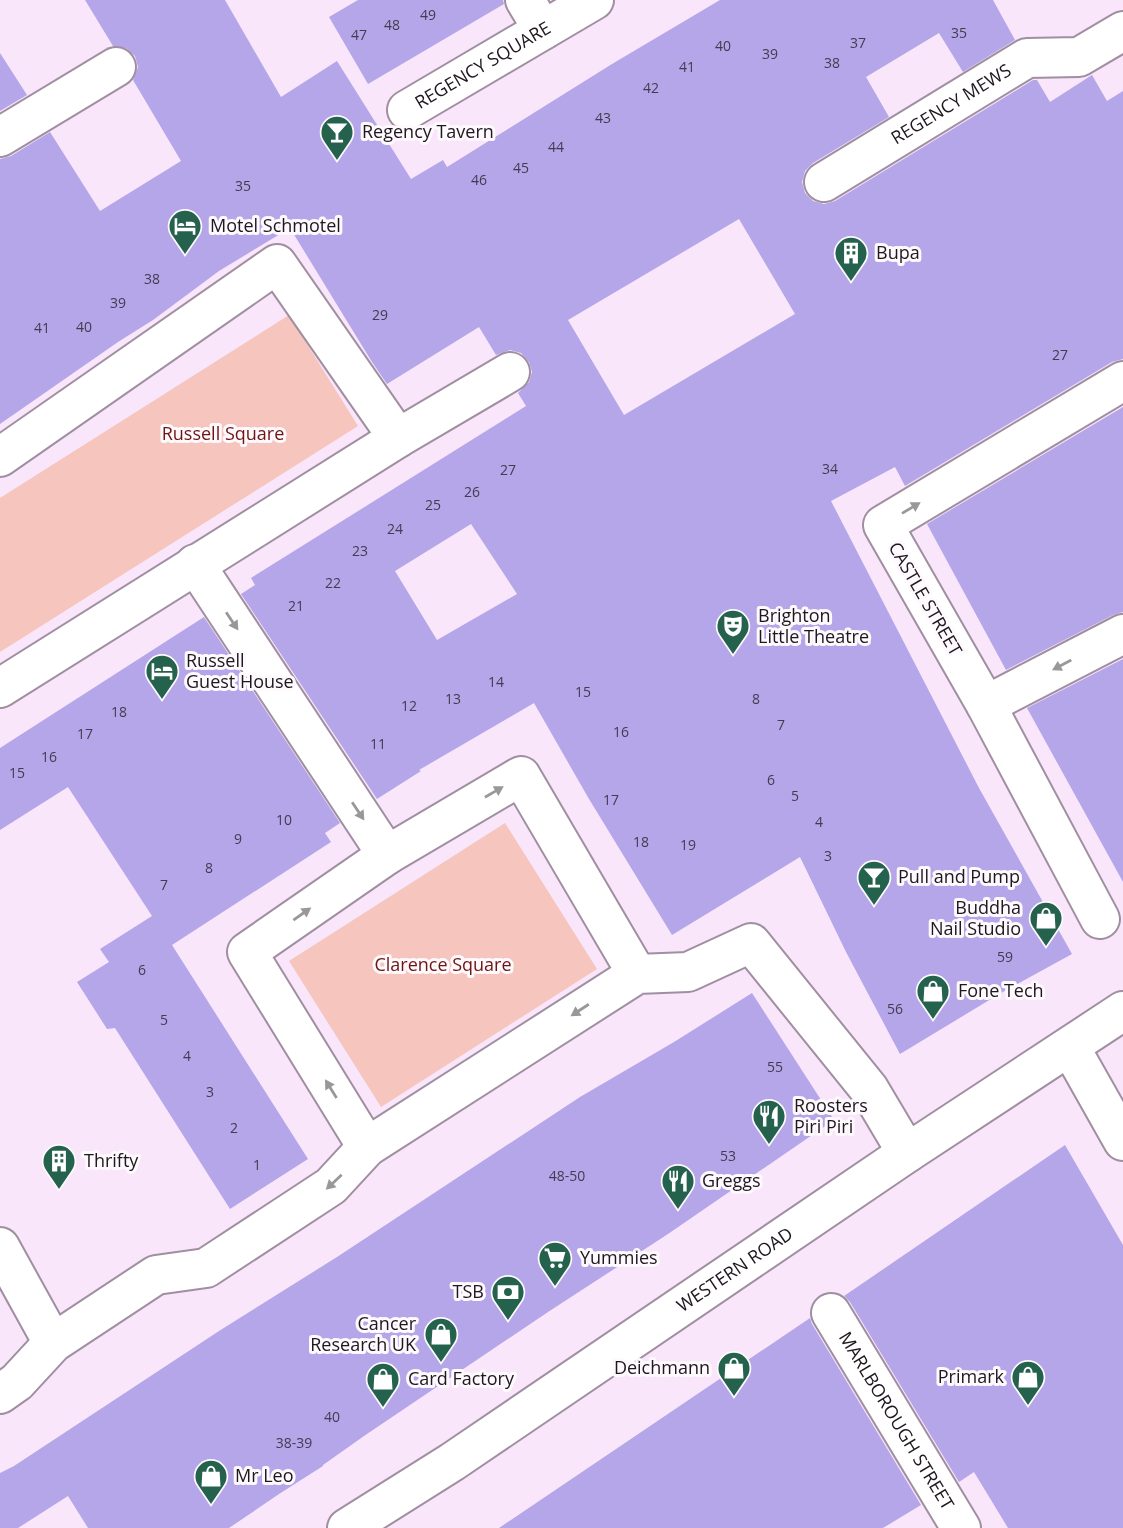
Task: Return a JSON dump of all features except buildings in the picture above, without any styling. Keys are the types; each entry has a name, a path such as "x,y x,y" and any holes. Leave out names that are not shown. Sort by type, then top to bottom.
{"street":[{"name":"REGENCY SQUARE","path":"407,110 534,15 594,0"},
{"name":"REGENCY MEWS","path":"824,182 1027,58 1079,57 1123,31"},
{"path":"0,137 116,67"},
{"path":"0,457 277,264 398,438"},
{"path":"0,688 398,438 510,372"},
{"name":"CASTLE STREET","path":"1100,919 986,705 883,525 1123,381"},
{"path":"195,564 387,855"},
{"path":"986,705 1123,634"},
{"path":"367,1147 247,952 387,855 522,776 637,974"},
{"path":"0,1394 17,1382 53,1343 156,1275 206,1268 331,1186 367,1147 637,974 688,972 751,943 869,1089 907,1153"},
{"name":"WESTERN ROAD","path":"347,1528 452,1462 907,1153 1123,1011"},
{"path":"1070,1047 1123,1141"},
{"path":"0,1247 53,1343"},
{"name":"MARLBOROUGH STREET","path":"831,1313 961,1528"}],"green space":[{"name":"Russell Square","path":"289,315 358,426 0,652 0,498"},
{"name":"Clarence Square","path":"505,823 597,969 381,1107 289,961"}],"place":[{"name":"Regency Tavern","path":"337,162"},
{"name":"Motel Schmotel","path":"185,256"},
{"name":"Bupa","path":"851,283"},
{"name":"Brighton Little Theatre","path":"733,656"},
{"name":"Russell Guest House","path":"162,701"},
{"name":"Pull and Pump","path":"874,907"},
{"name":"Buddha Nail Studio","path":"1046,948"},
{"name":"Fone Tech","path":"933,1021"},
{"name":"Roosters Piri Piri","path":"769,1146"},
{"name":"Thrifty","path":"59,1191"},
{"name":"Greggs","path":"678,1211"},
{"name":"Yummies","path":"555,1288"},
{"name":"TSB","path":"508,1322"},
{"name":"Cancer Research UK","path":"441,1364"},
{"name":"Deichmann","path":"734,1398"},
{"name":"Primark","path":"1028,1407"},
{"name":"Card Factory","path":"383,1409"},
{"name":"Mr Leo","path":"211,1506"}]}
